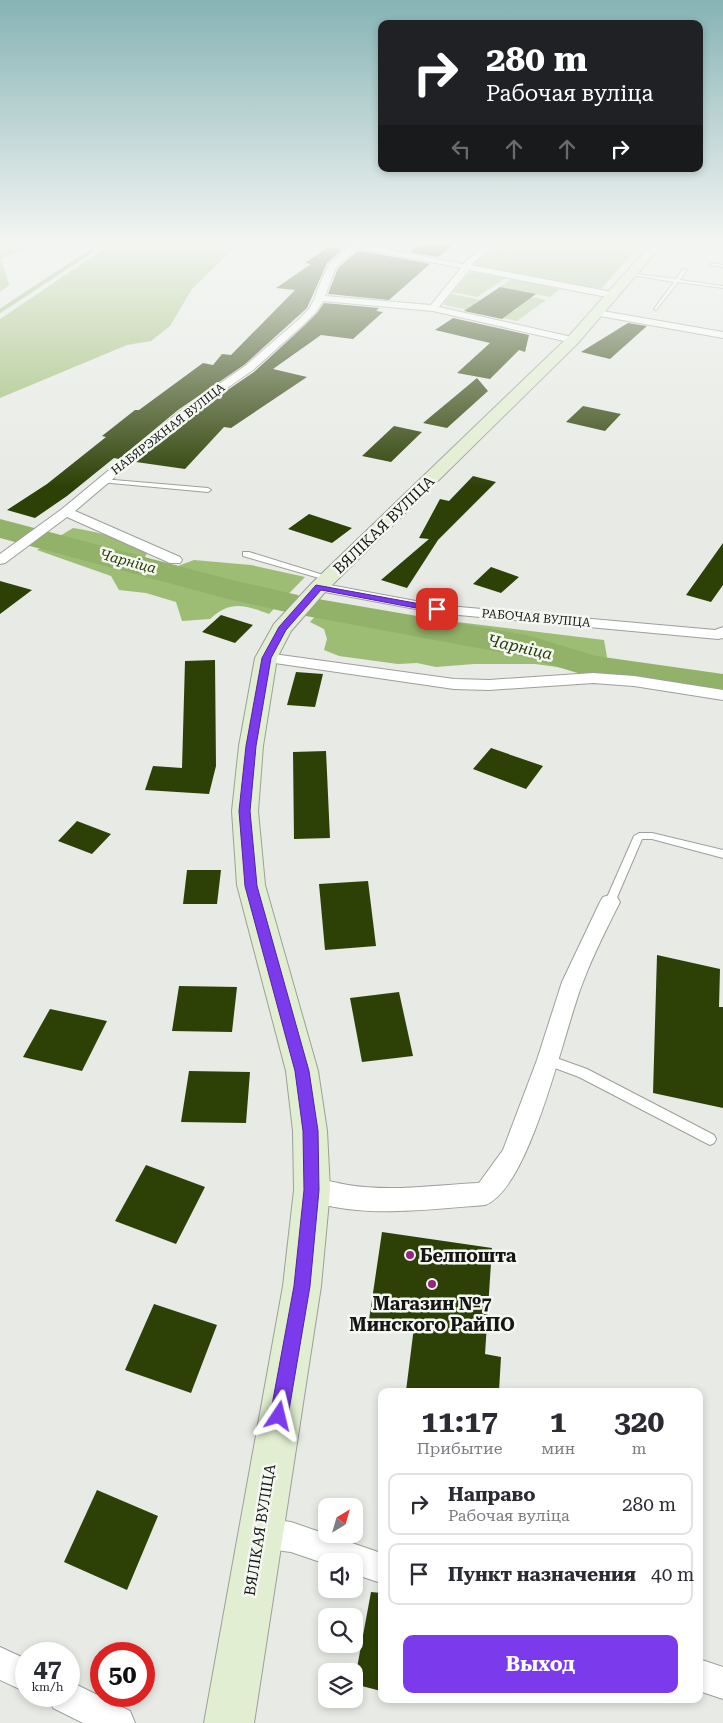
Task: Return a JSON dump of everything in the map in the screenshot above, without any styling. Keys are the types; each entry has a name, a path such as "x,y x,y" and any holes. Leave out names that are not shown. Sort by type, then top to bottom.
{"main road":[{"name":"ВЯЛІКАЯ ВУЛІЦА","path":"229,1723 302,1286 312,1190 310,1131 302,1071 251,886 245,811 251,746 266,658 282,629 324,582 586,325"}],"street":[{"name":"НАБЯРЭЖНАЯ ВУЛІЦА","path":"0,560 66,512 183,414 248,368 298,325"},
{"path":"509,325 573,340"},
{"path":"668,325 723,335"},
{"path":"66,512 175,560"},
{"name":"РАБОЧАЯ ВУЛІЦА","path":"324,582 437,609 718,635 723,631"},
{"path":"266,658 454,684 489,685 593,678 723,695"},
{"path":"312,1190 351,1197 388,1199 485,1194 513,1156 548,1060 572,982 610,902"},
{"path":"260,1533 291,1538 378,1567"},
{"path":"0,1663 15,1670"},
{"path":"703,1676 723,1683"},
{"path":"80,1704 118,1723"}],"lane":[{"path":"102,481 208,490"},
{"path":"246,554 324,582"},
{"path":"610,902 639,836 652,836 723,854"},
{"path":"548,1060 583,1073 710,1139"}],"green space":[{"path":"0,325 170,325 151,341 127,345 0,398"},
{"path":"73,528 102,534 130,543 147,553 144,559 178,566 194,560 251,565 305,577 269,614 252,608 238,606 224,609 210,619 182,621 176,602 146,593 119,590 111,576 37,550"},
{"path":"327,603 409,616 604,640 610,674 535,664 474,664 436,667 417,663 398,664 339,656 324,650 327,639 324,629 310,622"}],"building":[{"path":"260,325 288,325 244,365 178,410 119,459 114,458 67,496 35,518 7,510 47,484 106,437 102,436 135,410 139,410 203,363 213,365 222,354 231,355"},
{"path":"368,325 353,339 321,335 273,369 307,377 231,428 224,427 185,469 136,462 188,417 254,372 304,326"},
{"path":"442,325 486,325 529,335 525,352 519,350 490,379 457,373 490,343 435,330"},
{"path":"624,325 647,326 610,359 581,352"},
{"path":"477,378 488,391 447,428 423,423"},
{"path":"583,406 621,414 605,431 566,422"},
{"path":"394,426 422,432 391,462 362,456"},
{"path":"473,476 496,482 438,540 407,588 381,580 429,539 419,538 440,499 449,501"},
{"path":"309,514 352,528 332,543 288,529"},
{"path":"723,543 723,585 711,602 686,595"},
{"path":"491,567 519,577 501,593 473,584"},
{"path":"0,581 32,590 0,614"},
{"path":"221,615 253,625 235,643 202,632"},
{"path":"215,660 216,766 209,794 145,790 153,766 182,768 185,661"},
{"path":"296,672 323,674 315,707 287,705"},
{"path":"491,748 543,766 526,789 473,769"},
{"path":"326,751 330,838 294,839 293,752"},
{"path":"77,821 111,834 92,854 58,841"},
{"path":"187,870 221,870 217,904 183,904"},
{"path":"368,881 376,946 325,950 319,884"},
{"path":"657,955 720,969 719,1007 723,1007 723,1108 653,1093"},
{"path":"179,986 237,987 232,1032 172,1031"},
{"path":"399,992 413,1056 362,1062 350,998"},
{"path":"50,1009 107,1021 82,1071 23,1057"},
{"path":"189,1071 250,1072 246,1123 181,1122"},
{"path":"146,1165 205,1187 176,1244 115,1221"},
{"name":"Магазин №7 Минского РайПО","path":"382,1232 492,1248 485,1354 501,1357 499,1388 406,1388 414,1327 369,1320"},
{"path":"154,1304 217,1325 191,1393 125,1370"},
{"path":"97,1490 158,1516 127,1590 64,1562"},
{"path":"371,1592 378,1593 378,1690 363,1686 363,1663 358,1663 360,1653 363,1653 363,1635"}],"waterway":[{"name":"Чарніца","path":"0,528 228,589 286,602"},
{"name":"Чарніца","path":"318,609 527,646 591,666 723,685"}],"place":[{"name":"Белпошта","path":"410,1255"},
{"name":"Магазин №7 Минского РайПО","path":"432,1284"}],"route":[{"path":"279,1416 302,1286 312,1190 310,1131 302,1071 251,886 245,811 251,746 261,681 266,658 282,629 319,587 437,609"}]}
